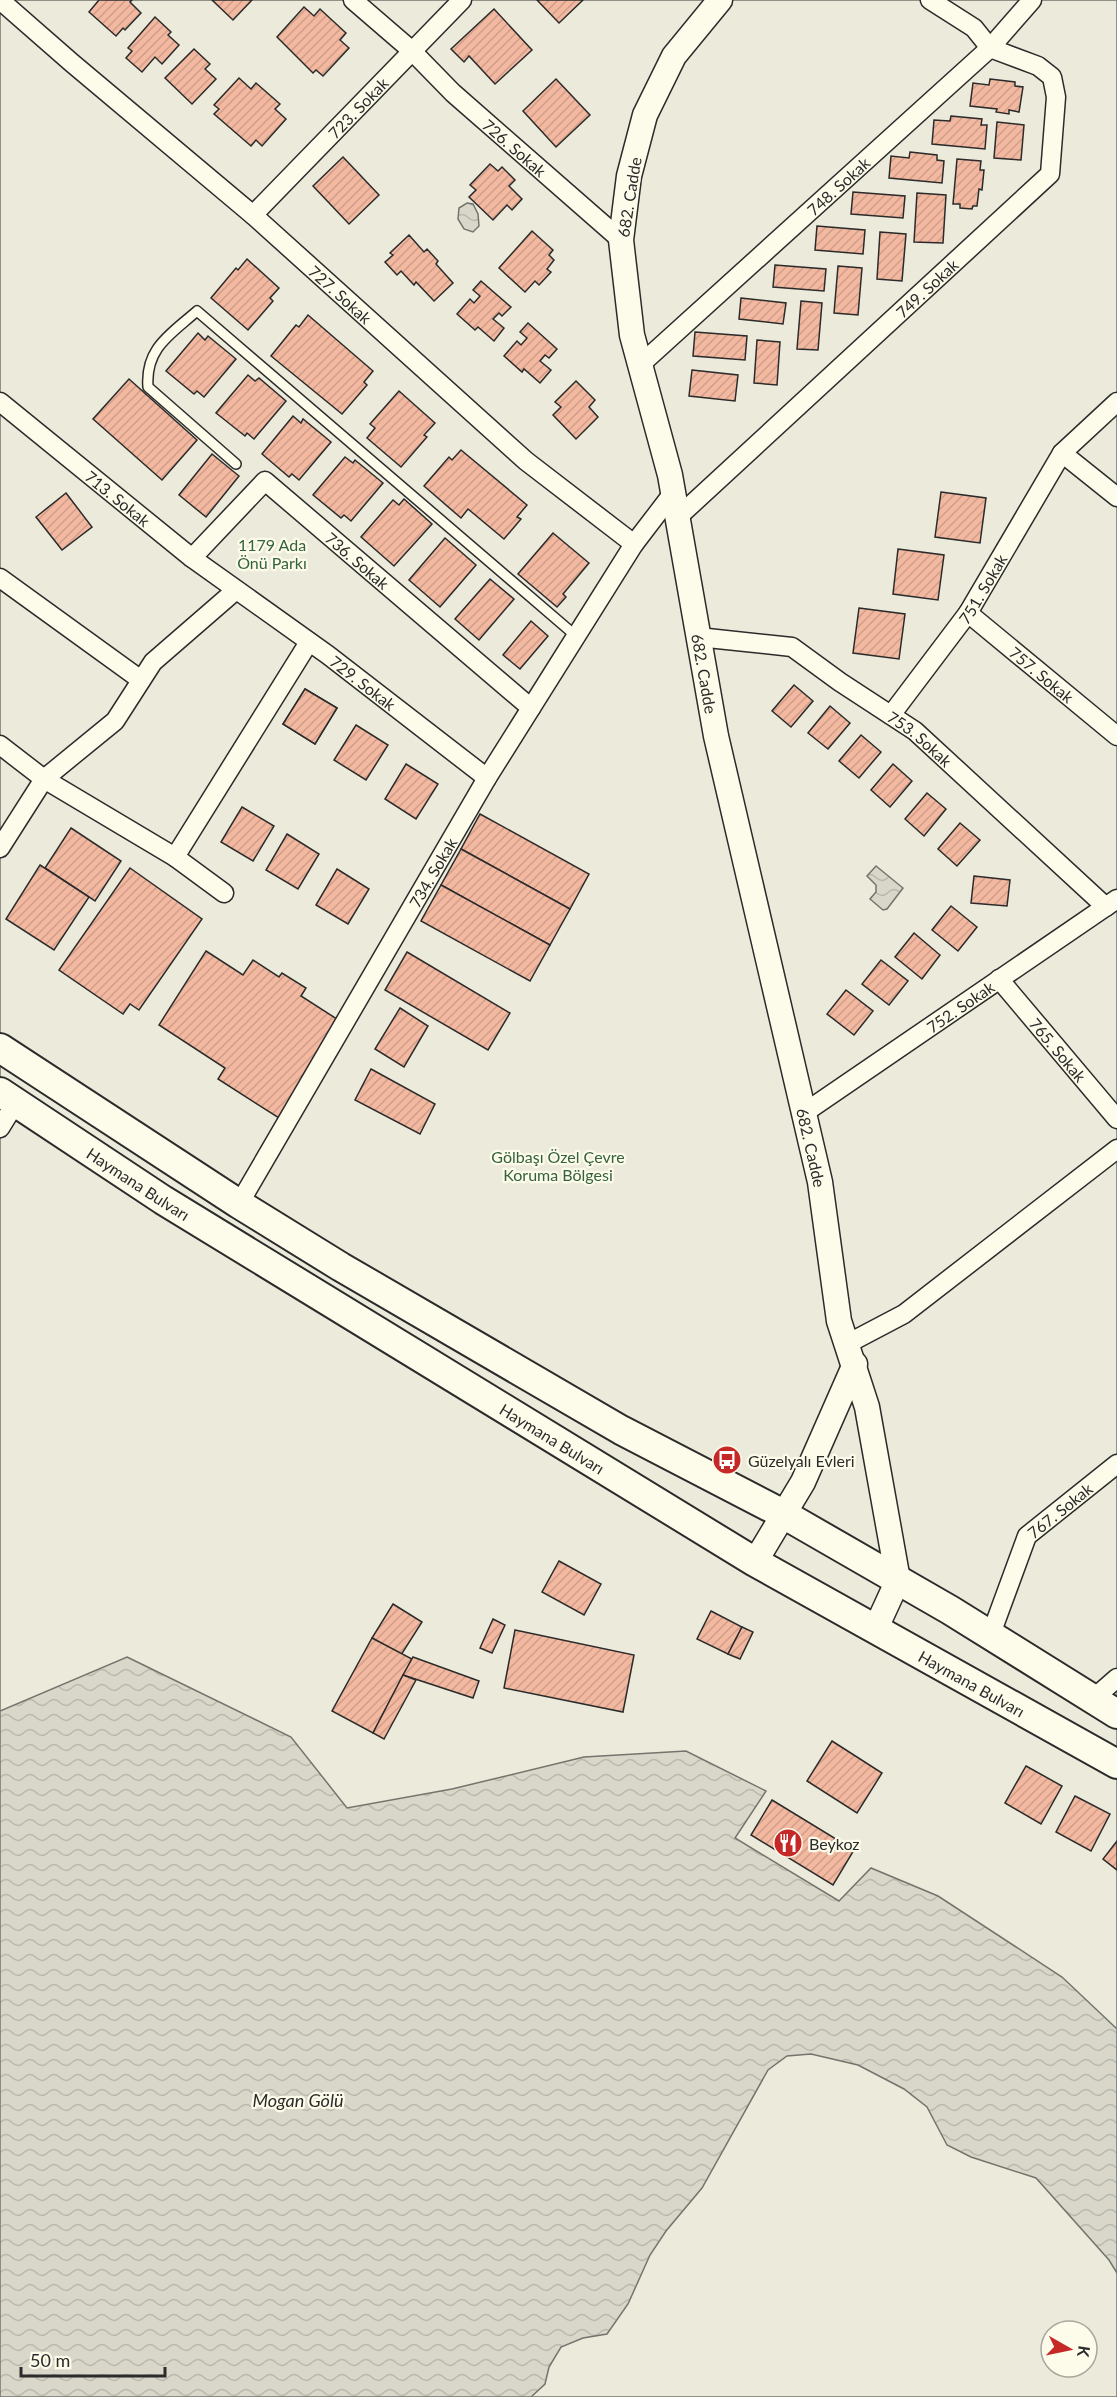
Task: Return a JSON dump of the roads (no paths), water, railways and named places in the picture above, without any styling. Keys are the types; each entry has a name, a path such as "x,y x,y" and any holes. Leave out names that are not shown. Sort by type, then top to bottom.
{"highway":[{"path":"0,1048 239,1204 341,1267 621,1430 785,1515 898,1580 991,1634 1117,1714"},
{"name":"Haymana Bulvarı","path":"8,1097 164,1200 755,1562 1117,1764"}],"main road":[{"name":"682. Cadde","path":"720,0 674,56 645,115 629,176 621,240 632,335 674,493 716,736 820,1182 839,1321 867,1407 898,1580"},
{"path":"755,1562 785,1515 823,1441 851,1354"},
{"path":"876,1628 898,1580"}],"street":[{"name":"727. Sokak","path":"0,0 253,215 526,461 634,544"},
{"name":"726. Sokak","path":"353,0 411,50 453,93 621,240"},
{"name":"723. Sokak","path":"253,215 462,0"},
{"path":"930,0 974,28 990,48"},
{"name":"748. Sokak","path":"640,365 990,48 1032,0"},
{"name":"749. Sokak","path":"678,517 1050,174 1056,97 1052,77 1038,66 990,48"},
{"name":"713. Sokak","path":"0,402 192,558 237,590"},
{"path":"1117,402 1062,453 1117,497"},
{"name":"751. Sokak","path":"891,715 968,613 1062,453"},
{"name":"736. Sokak","path":"192,558 265,481 531,708"},
{"path":"634,544 674,493"},
{"name":"734. Sokak","path":"239,1204 487,778 634,544"},
{"path":"0,578 141,680"},
{"path":"0,848 44,779 115,720 153,662 237,590"},
{"name":"729. Sokak","path":"237,590 487,778"},
{"name":"757. Sokak","path":"968,613 1117,736"},
{"name":"753. Sokak","path":"698,637 792,647 840,682 915,730 1111,903"},
{"path":"175,857 309,642"},
{"path":"0,745 44,779 175,857 224,893"},
{"name":"752. Sokak","path":"804,1113 1111,903"},
{"name":"765. Sokak","path":"999,979 1117,1119"},
{"path":"0,1128 8,1097"},
{"path":"851,1354 1117,1149"},
{"name":"767. Sokak","path":"991,1634 1028,1536 1117,1464"},
{"path":"1093,1699 1117,1678"}],"lane":[{"path":"236,464 148,387 148,369 157,347 197,311 576,636"}],"water":[{"path":"467,203 473,204 478,214 479,226 473,232 464,229 458,219 459,208"},
{"path":"876,866 903,888 887,909 883,910 870,899 876,892 876,885 867,876"},
{"name":"Mogan Gölü","path":"127,1657 291,1737 347,1808 452,1789 584,1757 686,1751 766,1791 735,1838 839,1901 871,1868 938,1896 1062,1977 1117,2029 1117,2273 1109,2260 1036,2178 971,2157 947,2145 927,2107 904,2089 858,2065 811,2054 787,2056 768,2070 702,2188 666,2231 650,2255 628,2304 607,2334 583,2338 561,2347 549,2367 545,2384 531,2397 0,2397 0,1711"}],"place":[{"name":"Güzelyalı Evleri","path":"727,1460"},
{"name":"Beykoz","path":"788,1843"}],"park label":[{"name":"1179 Ada Önü Parkı","path":"272,553"},
{"name":"Gölbaşı Özel Çevre Koruma Bölgesi","path":"558,1165"}]}
